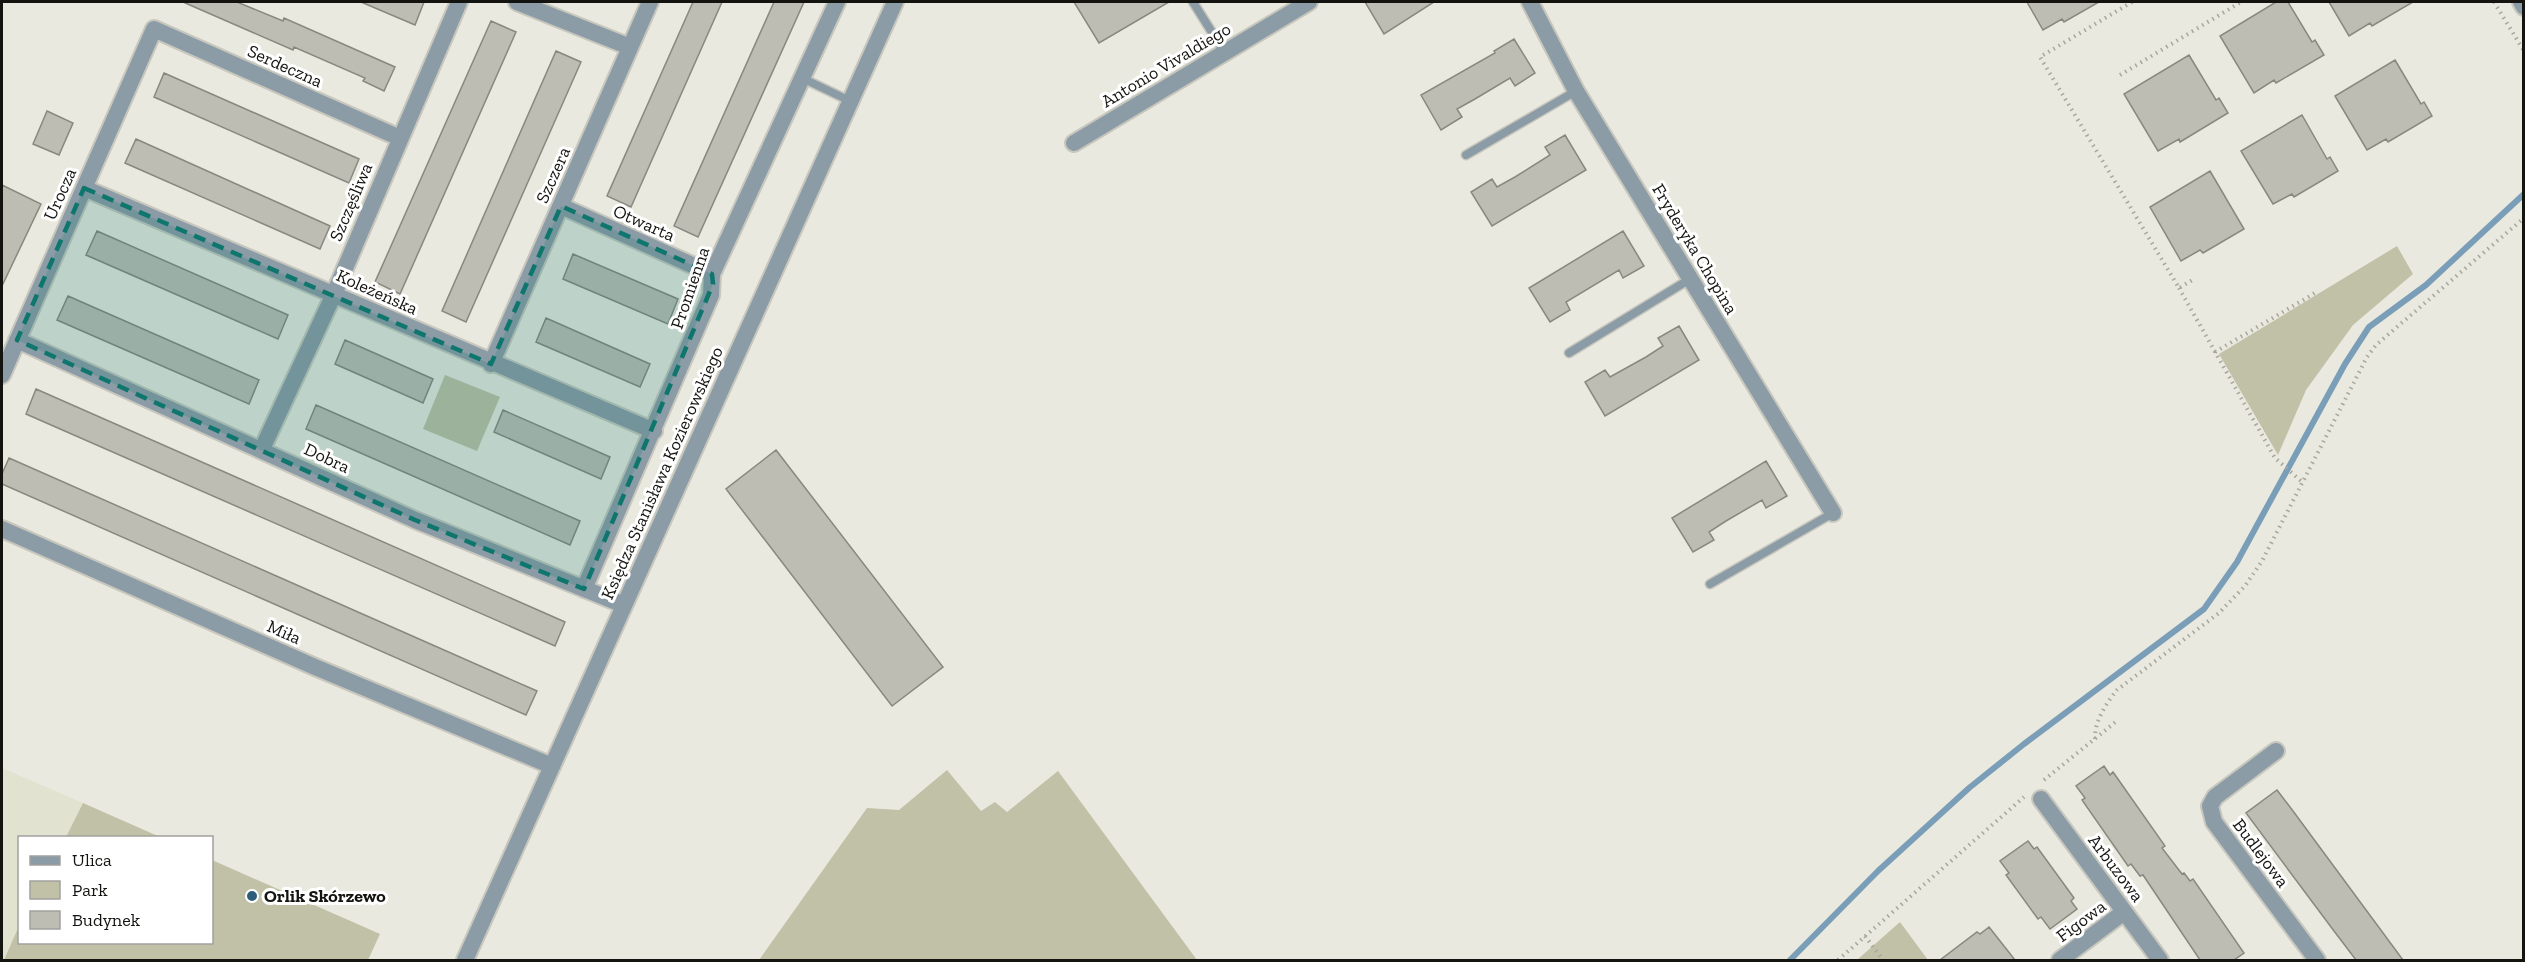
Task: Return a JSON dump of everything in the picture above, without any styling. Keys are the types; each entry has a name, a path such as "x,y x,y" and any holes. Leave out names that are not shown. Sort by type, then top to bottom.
{"street":[{"name":"Szczęśliwa","path":"262,449 334,294 459,2"},
{"path":"517,2 630,47"},
{"name":"Szczera","path":"491,364 650,2"},
{"name":"Promienna","path":"584,589 711,295 712,274 837,2"},
{"name":"Księdza Stanisława Kozierowskiego","path":"465,960 895,2"},
{"name":"Antonio Vivaldiego","path":"1074,143 1309,2"},
{"name":"Fryderyka Chopina","path":"1530,2 1576,90 1833,513"},
{"path":"2521,2 2523,7"},
{"name":"Serdeczna","path":"154,29 400,138"},
{"name":"Urocza","path":"2,375 154,29"},
{"name":"Koleżeńska","path":"84,188 334,294 491,364 654,431"},
{"name":"Otwarta","path":"561,206 712,274"},
{"name":"Dobra","path":"17,340 262,449 414,520 624,605"},
{"name":"Miła","path":"2,529 293,657 552,766"},
{"name":"Budlejowa","path":"2276,751 2215,797 2210,806 2214,822 2317,960"},
{"name":"Arbuzowa","path":"2035,793 2160,960"},
{"name":"Figowa","path":"2060,960 2124,912"}],"lane":[{"path":"1193,2 1225,53"},
{"path":"802,78 850,101"},
{"path":"1466,155 1576,90"},
{"path":"1569,353 1690,279"},
{"path":"1710,585 1833,513"}],"path":[{"path":"2131,2 2040,57 2179,288 2275,458 2301,481"},
{"path":"2120,75 2241,2"},
{"path":"2494,2 2523,51"},
{"path":"2095,738 2094,730 2117,690 2219,613 2245,586 2262,561 2301,481 2367,357 2376,345 2523,218"},
{"path":"2179,288 2194,279"},
{"path":"2215,352 2315,293"},
{"path":"1838,960 2118,720"},
{"path":"1864,936 1883,960"}],"highlighted area":[{"path":"84,188 491,364 561,206 712,274 713,284 584,589 415,520 17,340"}],"shaded area":[{"path":"2,768 83,803 66,836 18,836 18,934 5,960 2,960"}],"green space":[{"path":"2397,246 2413,274 2353,325 2306,390 2278,455 2219,354"},
{"path":"445,375 500,397 477,451 423,429"},
{"path":"947,770 981,811 995,802 1007,812 1058,771 1197,960 759,960 867,808 899,810"},
{"path":"83,803 158,836 66,836"},
{"name":"Orlik Skórzewo","path":"213,860 380,934 368,960 4,960 18,928 18,944 213,944"},
{"path":"1900,922 1928,960 1857,960"}],"building":[{"path":"183,2 237,2 283,21 284,18 395,67 384,91 363,81 365,78 294,47 293,50"},
{"path":"361,2 424,2 415,25"},
{"path":"693,2 722,2 631,207 607,196"},
{"path":"774,2 804,2 698,237 674,226"},
{"path":"1074,2 1169,2 1099,43"},
{"path":"1365,2 1434,2 1384,34"},
{"path":"2027,2 2099,2 2064,22 2062,19 2043,30"},
{"path":"2276,2 2288,2 2312,42 2315,40 2324,55 2276,83 2274,80 2254,93 2220,36"},
{"path":"2329,2 2413,2 2372,26 2370,23 2349,36"},
{"path":"491,21 516,32 400,294 375,282"},
{"path":"1514,39 1535,73 1515,86 1510,78 1457,109 1462,117 1441,130 1421,95 1495,53 1494,51"},
{"path":"556,51 581,62 466,322 442,311"},
{"path":"2189,55 2216,100 2219,98 2228,113 2180,142 2179,139 2158,151 2124,94"},
{"path":"2395,60 2421,104 2424,102 2432,116 2388,142 2386,139 2367,150 2335,96"},
{"path":"164,73 359,159 349,183 154,97"},
{"path":"47,111 73,123 59,155 33,144"},
{"path":"2302,115 2327,159 2330,157 2338,171 2294,197 2292,194 2273,204 2241,151"},
{"path":"1565,135 1586,170 1492,226 1471,192 1492,179 1497,187 1515,177 1550,155 1545,147"},
{"path":"136,139 330,226 320,249 125,163"},
{"path":"2210,171 2244,229 2203,253 2200,250 2181,261 2150,207"},
{"path":"2,185 41,204 2,286"},
{"path":"97,231 288,315 278,339 86,255"},
{"path":"1623,231 1644,266 1623,278 1619,270 1566,302 1570,310 1550,322 1529,288"},
{"path":"573,254 678,299 668,324 563,279"},
{"path":"68,296 259,380 249,404 57,320"},
{"path":"546,318 650,364 640,387 536,342"},
{"path":"1679,326 1699,360 1605,416 1585,382 1605,370 1610,377 1646,357 1663,346 1658,338"},
{"path":"345,340 433,379 423,403 335,364"},
{"path":"36,389 565,622 555,646 26,414"},
{"path":"316,405 580,521 570,545 306,429"},
{"path":"503,410 610,457 601,479 494,432"},
{"path":"776,450 943,667 892,706 726,489"},
{"path":"9,458 537,691 526,715 2,484 2,474"},
{"path":"1766,461 1787,496 1766,508 1762,500 1726,521 1709,532 1714,540 1693,552 1672,518"},
{"path":"2104,766 2110,775 2113,772 2165,846 2162,848 2182,874 2184,873 2190,881 2193,879 2244,953 2234,960 2200,960 2143,875 2140,876 2131,864 2128,866 2082,800 2085,798 2076,786"},
{"path":"2277,790 2403,960 2356,960 2246,813"},
{"path":"2028,841 2034,849 2037,847 2074,898 2071,901 2077,909 2050,929 2041,917 2038,919 2006,875 2009,873 2000,861"},
{"path":"1989,927 2015,960 1940,960 1977,932 1980,934"}],"waterway":[{"path":"1790,960 1878,871 1969,788 2204,609 2237,562 2345,364 2369,327 2426,285 2524,194"}],"place":[{"name":"Orlik Skórzewo","path":"252,896"}]}
